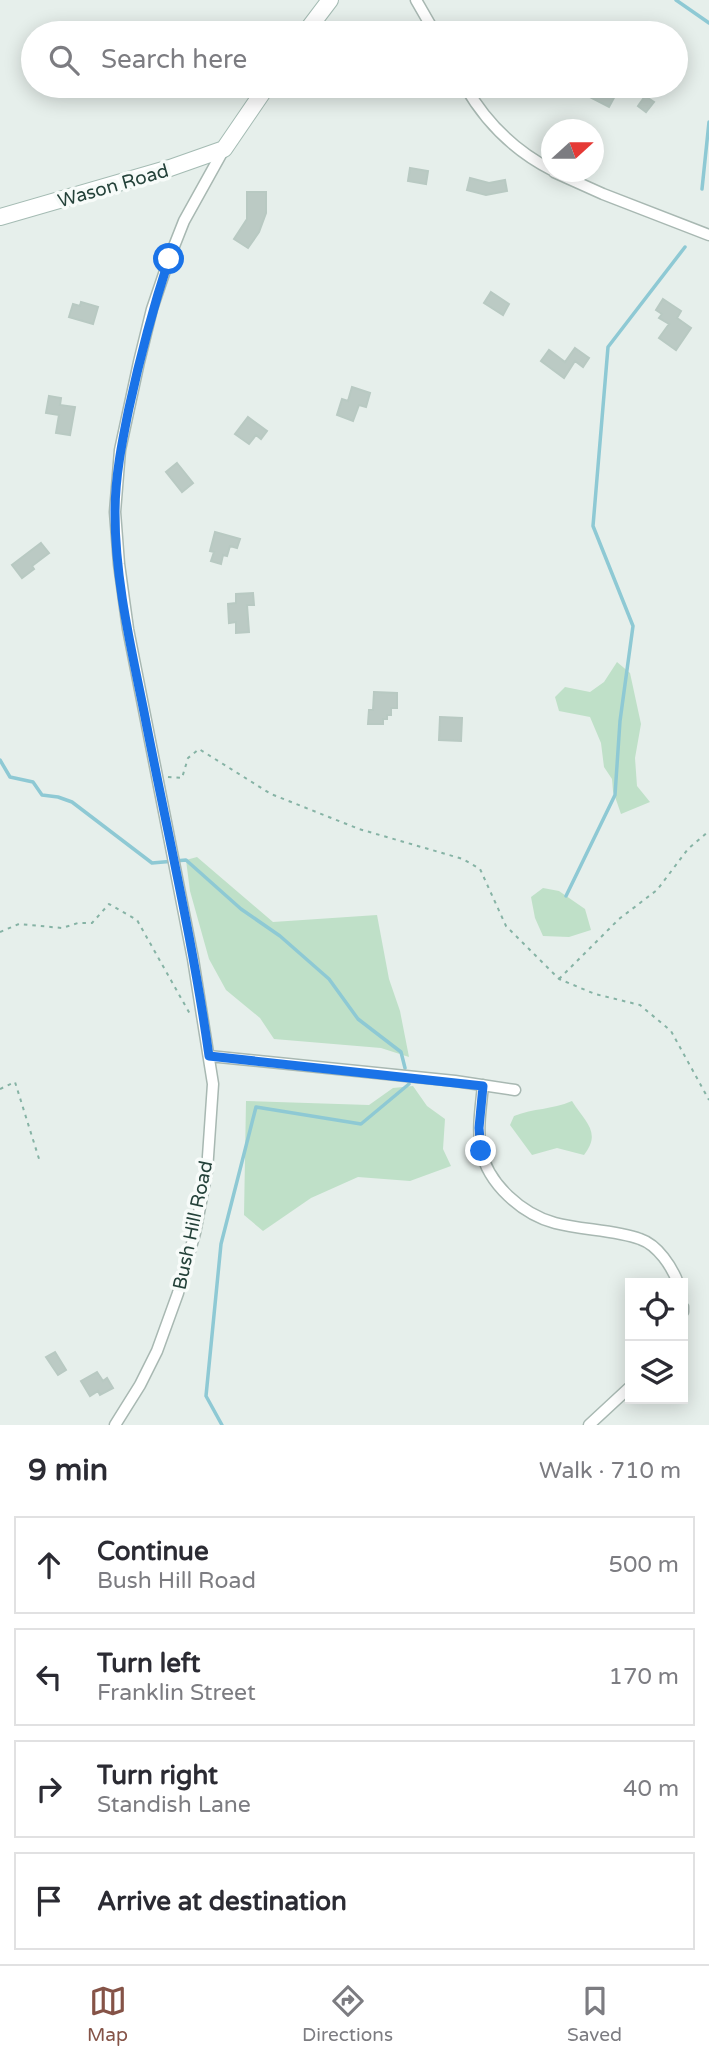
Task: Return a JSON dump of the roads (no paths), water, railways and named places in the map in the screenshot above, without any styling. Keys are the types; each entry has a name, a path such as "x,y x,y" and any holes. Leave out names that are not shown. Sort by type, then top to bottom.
{"street":[{"path":"314,21 330,0"},
{"path":"416,0 428,21"},
{"name":"Bush Hill Road","path":"115,1425 141,1385 157,1351 178,1293 195,1233 207,1171 213,1084 193,959 128,629 115,512 120,450 142,349 169,259 184,221 224,149 259,98"},
{"path":"473,98 504,137 541,164"},
{"name":"Wason Road","path":"0,217 170,168 224,149"},
{"path":"577,182 709,235"},
{"path":"209,1056 515,1090"},
{"path":"483,1086 479,1128 481,1151 487,1166 507,1197 552,1222 641,1239 654,1248 669,1265 676,1278"},
{"path":"589,1425 625,1392"}],"waterway":[{"path":"676,0 709,23"},
{"path":"702,189 709,122"},
{"path":"566,896 615,795 620,721 633,626 593,526 608,347 685,247"},
{"path":"0,760 10,777 33,782 42,795 72,802 152,863 186,860 241,909 280,936 329,979 358,1019 401,1052 405,1068"},
{"path":"222,1425 206,1396 221,1244 256,1107 361,1124 409,1084"}]}
